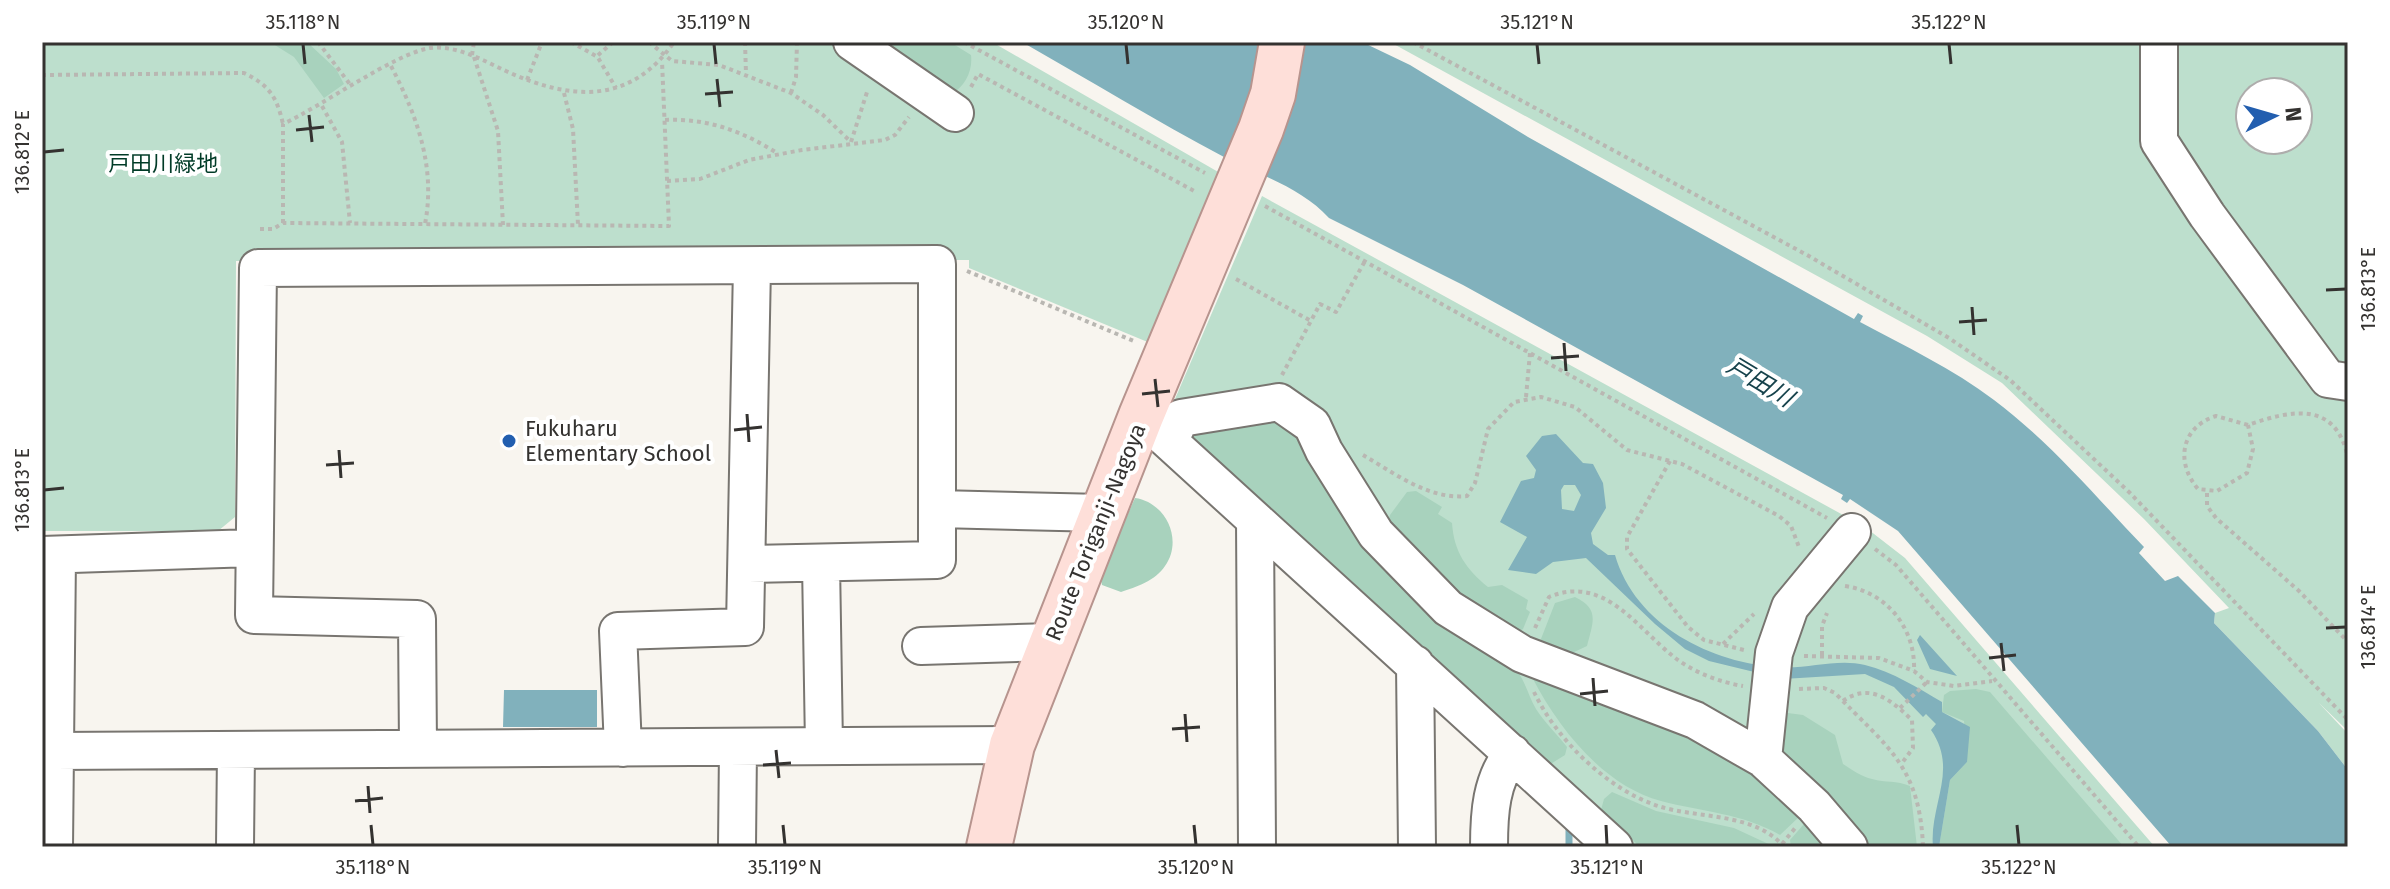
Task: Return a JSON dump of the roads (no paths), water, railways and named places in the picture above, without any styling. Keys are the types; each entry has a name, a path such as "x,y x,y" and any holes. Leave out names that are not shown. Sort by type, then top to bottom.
{"main road":[{"name":"Route Toriganji-Nagoya","path":"989,847 1012,745 1103,513 1155,428 1166,355 1273,94 1282,42"}],"street":[{"path":"2159,42 2159,141 2207,215 2328,379 2348,382"},
{"path":"862,49 955,113"},
{"path":"418,749 417,619 254,615 258,268 937,264 937,560 748,564"},
{"path":"623,748 618,631 745,627 752,266"},
{"path":"1614,847 1155,428 1181,418 1279,402 1312,425 1324,451 1376,534 1448,608 1522,654 1695,720 1763,759 1814,806 1849,847"},
{"path":"938,509 1103,513"},
{"path":"1255,520 1257,847"},
{"path":"1763,759 1773,664 1790,607 1852,532"},
{"path":"54,847 55,751 49,555 253,548"},
{"path":"821,563 824,746"},
{"path":"921,646 1052,642"},
{"path":"1415,664 1417,847"},
{"path":"55,751 1012,745"},
{"path":"737,847 738,747"},
{"path":"235,847 236,750"},
{"path":"1489,847 1489,814 1498,772 1512,753"}],"water":[{"name":"戸田川","path":"1022,42 1362,42 1410,65 1528,137 1854,319 1858,313 1863,316 1860,322 1962,378 2015,416 2072,470 2144,547 2139,553 2165,581 2178,576 2215,613 2214,623 2318,731 2348,770 2348,847 2172,847 1898,531 1850,499 1847,503 1841,499 1843,495 1463,285 1329,218 1293,190 1224,157"},
{"path":"1556,434 1583,463 1593,464 1603,483 1606,508 1591,533 1593,544 1608,555 1615,555 1625,580 1640,602 1680,636 1703,649 1754,664 1791,667 1855,663 1875,668 1942,702 1942,712 1970,727 1967,762 1950,780 1939,847 1933,847 1933,832 1943,759 1931,730 1936,724 1926,714 1923,717 1894,687 1865,674 1783,679 1709,661 1685,649 1655,624 1586,558 1553,562 1536,574 1508,570 1527,537 1500,522 1521,481 1534,478 1536,470 1526,456 1542,436","holes":["1564,485 1575,485 1581,495 1574,511 1562,509 1561,490"]},
{"path":"1920,635 1957,676 1930,669 1917,640"},
{"path":"504,690 597,690 597,727 503,727"}],"waterway":[{"path":"1569,847 1569,825 1572,828"}],"place":[{"name":"Fukuharu Elementary School","path":"509,441"}],"park label":[{"name":"戸田川緑地","path":"163,163"}]}
